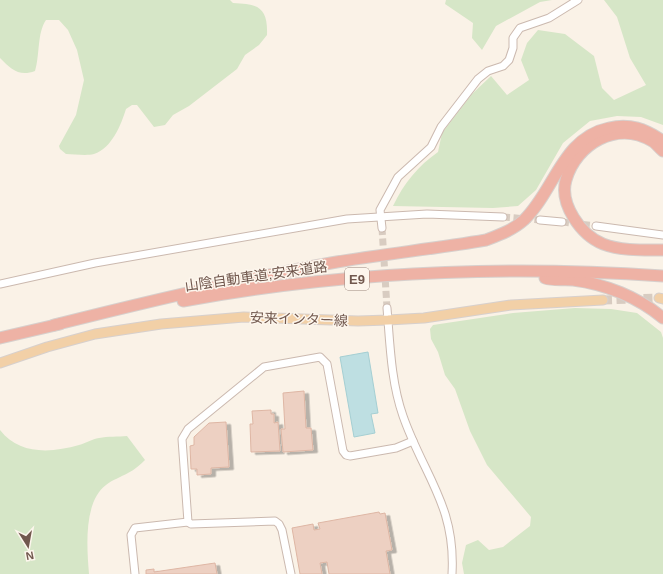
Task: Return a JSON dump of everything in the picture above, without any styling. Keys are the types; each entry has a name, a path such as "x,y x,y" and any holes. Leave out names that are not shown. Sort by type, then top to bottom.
{"highway":[{"path":"54,325 136,304 257,277 333,263 486,240 509,230 523,220 538,203 567,156 580,141 597,130 629,126 648,131 663,141"},
{"path":"663,151 651,141 631,134 611,134 590,143 574,159 565,182 566,199 573,218 585,233 602,244 623,249 663,250"},
{"path":"530,271 548,279 573,280 598,285 619,292 638,301 663,318"},
{"name":"山陰自動車道;安来道路","path":"0,338 54,325 191,300 311,283 394,276 530,271 663,276"}],"main road":[{"name":"安来インター線","path":"0,363 47,347 95,334 161,324 244,317 358,321 388,320 424,318 511,305 603,300"}],"street":[{"path":"382,228 380,210 398,177 431,146 441,127 478,79 488,71 503,66 509,60 513,48 512,38 520,28 549,18 578,0"},
{"path":"0,284 95,263 347,219 427,214 503,216"},
{"path":"540,220 562,222"},
{"path":"596,226 663,236"},
{"path":"387,308 396,392 402,415 413,441 443,502 450,526 453,550 452,574"},
{"path":"188,522 183,447 184,434 264,367 320,357 324,359 327,364 343,451 346,455 350,456 396,448 413,441"},
{"path":"135,574 131,535 135,528 188,522 191,524 275,521 279,524 282,530 291,574"}],"green space":[{"path":"0,0 230,0 233,3 249,4 260,9 266,18 267,35 259,45 245,55 237,69 189,106 173,115 165,125 154,127 137,105 132,105 126,109 115,135 106,147 91,155 66,154 60,149 59,146 76,115 84,80 77,50 68,30 59,20 46,20 41,31 35,71 24,73 12,69 0,58"},
{"path":"446,0 552,0 540,2 496,26 482,50 472,38 473,23 445,4"},
{"path":"604,0 663,0 663,125 641,117 617,116 590,121 563,143 536,190 518,206 493,208 393,206 412,176 424,163 438,152 442,133 472,94 491,76 507,95 529,80 521,60 527,43 538,30 565,34 594,56 602,88 614,100 646,85 630,58 617,17"},
{"path":"575,308 611,309 637,313 661,332 663,338 663,574 464,574 462,563 466,545 478,540 489,550 503,547 530,526 531,517 487,465 470,431 455,389 445,375 438,352 431,339 430,329 433,325 513,313"},
{"path":"0,430 16,444 36,450 58,450 79,445 94,439 127,436 145,460 139,466 106,485 93,503 87,539 89,574 0,574"}],"water":[{"path":"368,352 378,413 371,414 375,433 354,437 340,357"}],"building":[{"path":"304,391 306,428 311,428 313,450 283,452 281,429 285,429 283,393"},
{"path":"271,410 271,414 274,414 274,423 278,422 280,451 251,452 250,424 253,424 252,411"},
{"path":"226,422 229,467 211,468 211,474 197,475 197,469 191,469 190,446 194,445 194,437 209,423"},
{"path":"379,512 380,514 385,513 392,550 386,551 390,574 329,574 327,562 320,563 322,574 300,574 292,528 313,524 314,530 320,529 318,523"},
{"path":"215,563 217,574 146,574 146,570 154,569 154,572"}],"tunnel":[{"path":"503,217 540,220"},
{"path":"562,222 596,226"},
{"path":"382,228 387,308"},
{"path":"603,300 659,298"}]}
